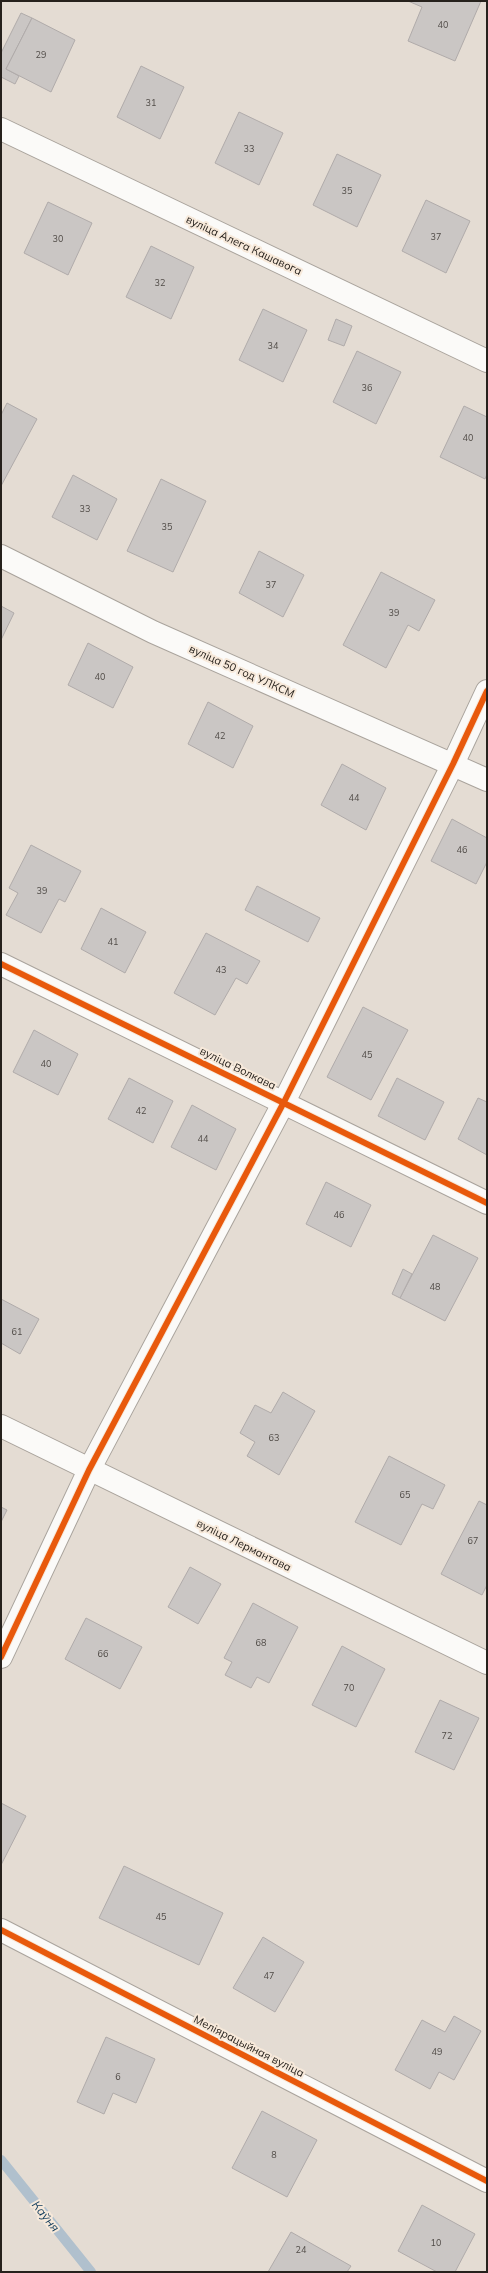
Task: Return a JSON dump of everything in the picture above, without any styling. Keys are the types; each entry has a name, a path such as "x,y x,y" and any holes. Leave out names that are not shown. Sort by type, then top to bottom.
{"street":[{"name":"вуліца Алега Кашавога","path":"1,129 487,361"},
{"name":"вуліца 50 год УЛКСМ","path":"1,556 154,632 487,780"},
{"path":"1,1657 89,1470 284,1102 453,764 487,691"},
{"name":"вуліца Волкава","path":"1,964 487,1203"},
{"name":"вуліца Лермантава","path":"1,1426 487,1663"},
{"name":"Меліярацыйная вуліца","path":"1,1930 487,2181"}],"building":[{"path":"408,1 481,1 455,61 408,41 422,7"},
{"path":"21,13 32,18 6,69 19,76 15,84 1,77 1,53"},
{"path":"32,18 75,40 51,92 6,69"},
{"path":"141,66 184,87 160,139 117,117"},
{"path":"239,112 283,133 259,185 215,163"},
{"path":"337,154 381,175 357,227 313,205"},
{"path":"426,200 470,221 446,273 402,251"},
{"path":"48,202 92,223 68,275 24,253"},
{"path":"151,246 194,267 171,319 126,297"},
{"path":"263,309 307,330 283,382 239,360"},
{"path":"336,319 352,326 344,346 328,340"},
{"path":"357,351 401,372 376,424 333,402"},
{"path":"7,403 37,419 1,486 1,415"},
{"path":"464,406 487,417 487,474 485,479 440,457"},
{"path":"73,475 117,499 97,540 52,517"},
{"path":"161,479 206,501 173,572 127,551"},
{"path":"259,551 304,575 283,617 239,593"},
{"path":"381,572 435,600 419,631 408,625 386,668 343,645"},
{"path":"1,606 14,613 1,640"},
{"path":"88,643 133,667 113,708 68,685"},
{"path":"208,702 253,726 233,768 188,744"},
{"path":"342,764 386,788 366,830 321,805"},
{"path":"452,819 487,838 487,862 476,884 431,861"},
{"path":"31,845 81,871 65,902 59,899 41,933 6,915 18,893 9,888"},
{"path":"257,886 320,918 308,942 245,910"},
{"path":"101,908 146,932 125,973 81,949"},
{"path":"206,933 260,961 247,984 236,978 215,1015 174,993"},
{"path":"363,1007 408,1030 371,1100 327,1077"},
{"path":"34,1030 78,1054 58,1095 13,1072"},
{"path":"129,1078 173,1101 153,1143 108,1119"},
{"path":"397,1078 444,1102 425,1140 378,1116"},
{"path":"478,1098 487,1102 487,1155 458,1139"},
{"path":"192,1105 236,1129 216,1170 171,1147"},
{"path":"326,1182 371,1205 351,1247 306,1224"},
{"path":"433,1235 478,1258 445,1321 400,1298"},
{"path":"403,1269 412,1274 400,1298 392,1294"},
{"path":"1,1299 39,1319 20,1354 1,1343"},
{"path":"283,1392 315,1411 279,1475 247,1456 255,1442 240,1433 255,1405 271,1413"},
{"path":"389,1456 445,1485 433,1509 422,1504 401,1545 355,1522"},
{"path":"479,1501 487,1505 487,1585 482,1595 441,1574"},
{"path":"1,1507 7,1510 1,1522"},
{"path":"190,1567 221,1584 198,1624 168,1607"},
{"path":"253,1603 298,1627 269,1683 257,1677 251,1688 225,1675 232,1662 224,1658"},
{"path":"86,1618 142,1647 120,1689 65,1659"},
{"path":"342,1646 385,1669 356,1727 312,1705"},
{"path":"440,1700 479,1718 454,1770 415,1752"},
{"path":"1,1803 26,1816 1,1865"},
{"path":"124,1866 223,1913 199,1965 99,1918"},
{"path":"263,1937 304,1962 275,2012 233,1988"},
{"path":"454,2016 481,2031 454,2080 439,2072 430,2089 395,2070 422,2020 445,2032"},
{"path":"106,2037 155,2059 136,2103 113,2093 104,2114 77,2102"},
{"path":"262,2111 317,2140 287,2197 232,2168"},
{"path":"422,2205 475,2234 455,2272 437,2272 398,2251"},
{"path":"291,2232 351,2266 347,2272 268,2272"}],"waterway":[{"name":"Каўня","path":"1,2160 91,2272"}],"cycle path":[{"path":"1,1657 89,1470 284,1102 453,764 487,691"},
{"path":"1,964 487,1203"},
{"path":"1,1930 487,2181"}]}
